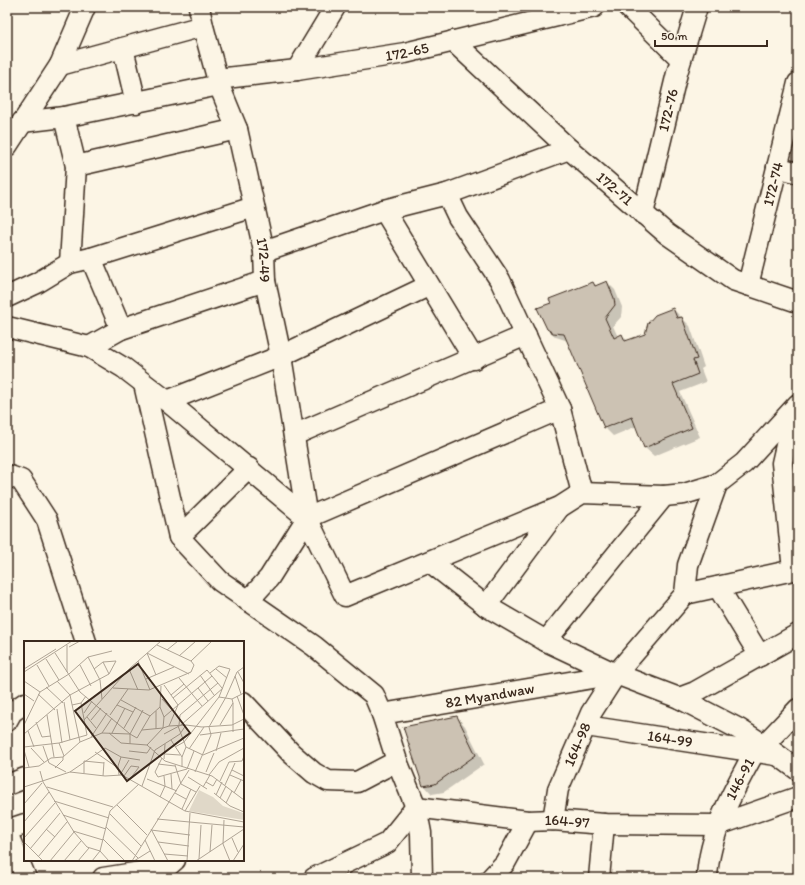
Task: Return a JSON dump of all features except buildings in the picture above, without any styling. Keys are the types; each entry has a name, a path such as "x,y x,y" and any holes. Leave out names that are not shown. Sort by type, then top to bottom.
{"street":[{"path":"7,146 60,65 85,7"},
{"path":"297,70 335,7"},
{"name":"172-65","path":"22,122 64,117 136,103 218,82 405,53 594,7"},
{"path":"628,7 681,59"},
{"name":"172-76","path":"643,214 681,59 697,7"},
{"path":"60,65 123,48 201,17"},
{"name":"172-49","path":"201,17 218,82 236,129 264,251 264,280 281,356 307,518"},
{"name":"172-71","path":"453,41 569,149 666,234 733,280 798,302"},
{"path":"123,48 136,103"},
{"name":"172-74","path":"748,285 798,83"},
{"path":"64,117 76,166 70,263"},
{"path":"76,166 236,129"},
{"path":"264,251 384,210 447,194 569,149"},
{"path":"777,167 798,173"},
{"path":"447,194 458,217 500,280 560,409 582,493"},
{"path":"7,296 37,284 70,263 91,258 254,208"},
{"path":"384,210 428,286 474,359"},
{"path":"91,258 121,329"},
{"path":"89,347 121,329 264,280"},
{"path":"167,401 281,356 428,286"},
{"path":"7,327 89,347 124,368 167,401 307,518 345,596 560,507 582,493 664,496 684,494 717,484 786,432"},
{"path":"294,435 474,359 526,335"},
{"path":"144,384 178,537 220,581 314,646 374,695 382,714 397,761 416,807 421,833 422,878"},
{"path":"717,484 688,565 686,594 796,570 782,463 786,432 798,404"},
{"path":"248,601 269,578 307,518 560,409"},
{"path":"178,537 248,468"},
{"path":"7,475 21,480 46,520 86,641"},
{"path":"546,641 664,496"},
{"path":"486,606 560,507"},
{"path":"430,562 486,606 546,641 616,674 679,698 739,729 798,770"},
{"path":"718,587 760,656"},
{"name":"164-98","path":"553,820 558,789 591,713 616,674 686,594"},
{"path":"679,698 695,692 798,634"},
{"name":"82 Myandwaw","path":"382,714 616,674"},
{"path":"244,703 291,753 314,773 328,781 357,782 397,761"},
{"path":"7,721 12,712 24,704"},
{"name":"146-91","path":"706,878 707,866 718,825 774,752 798,709"},
{"name":"164-99","path":"586,726 774,752"},
{"path":"7,785 24,778"},
{"name":"164-97","path":"416,807 528,820 553,820 604,824 718,825 798,797"},
{"path":"314,878 387,843 416,807"},
{"path":"491,878 505,863 528,820"},
{"path":"7,830 24,824"},
{"path":"599,878 604,824"},
{"path":"7,833 26,878"},
{"path":"103,878 166,868 174,861"}]}
